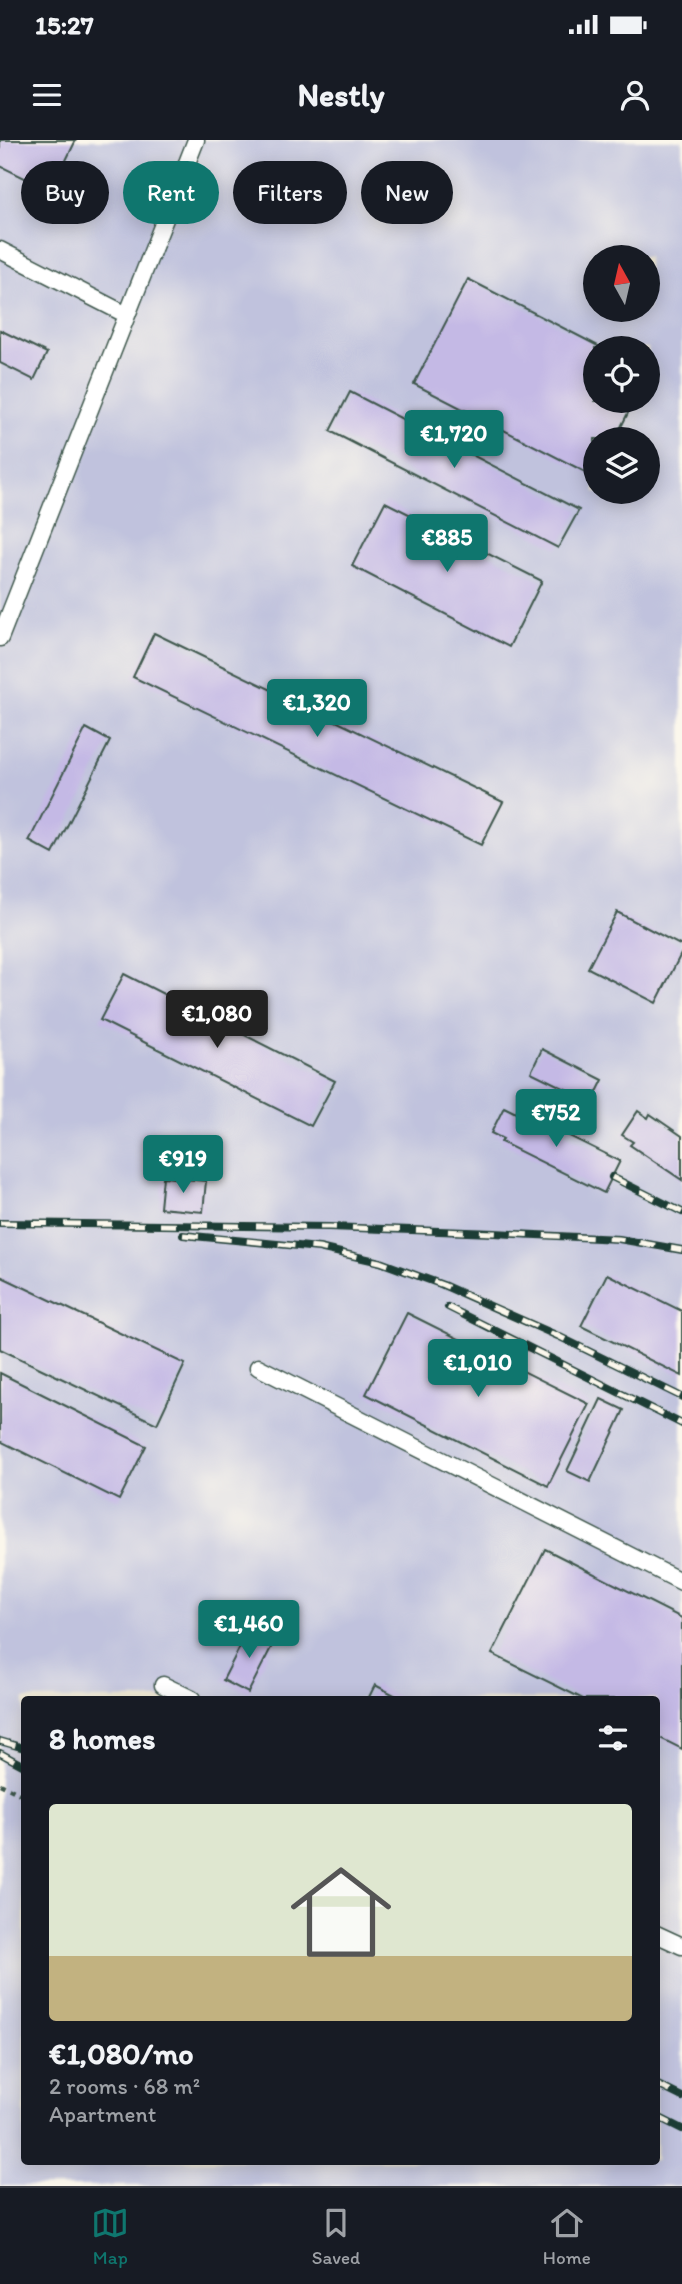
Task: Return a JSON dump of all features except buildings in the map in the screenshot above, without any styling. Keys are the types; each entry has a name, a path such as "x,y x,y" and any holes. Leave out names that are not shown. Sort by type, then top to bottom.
{"lane":[{"path":"1,633 196,140"},
{"path":"0,250 127,314"},
{"path":"257,1367 682,1582"},
{"path":"163,1685 186,1696"},
{"path":"660,1936 682,1946"}],"path":[{"path":"0,1784 21,1794"}],"shaded area":[{"path":"0,140 682,140 682,2186 0,2186"}],"railway":[{"path":"612,1177 682,1212"},
{"path":"0,1223 329,1227 494,1233 619,1239 682,1250"},
{"path":"183,1235 319,1248 380,1262 443,1285 558,1336 682,1397"},
{"path":"448,1307 682,1424"},
{"path":"0,1741 21,1747"},
{"path":"0,1753 21,1764"},
{"path":"660,2086 682,2097"},
{"path":"660,2118 682,2129"}]}
